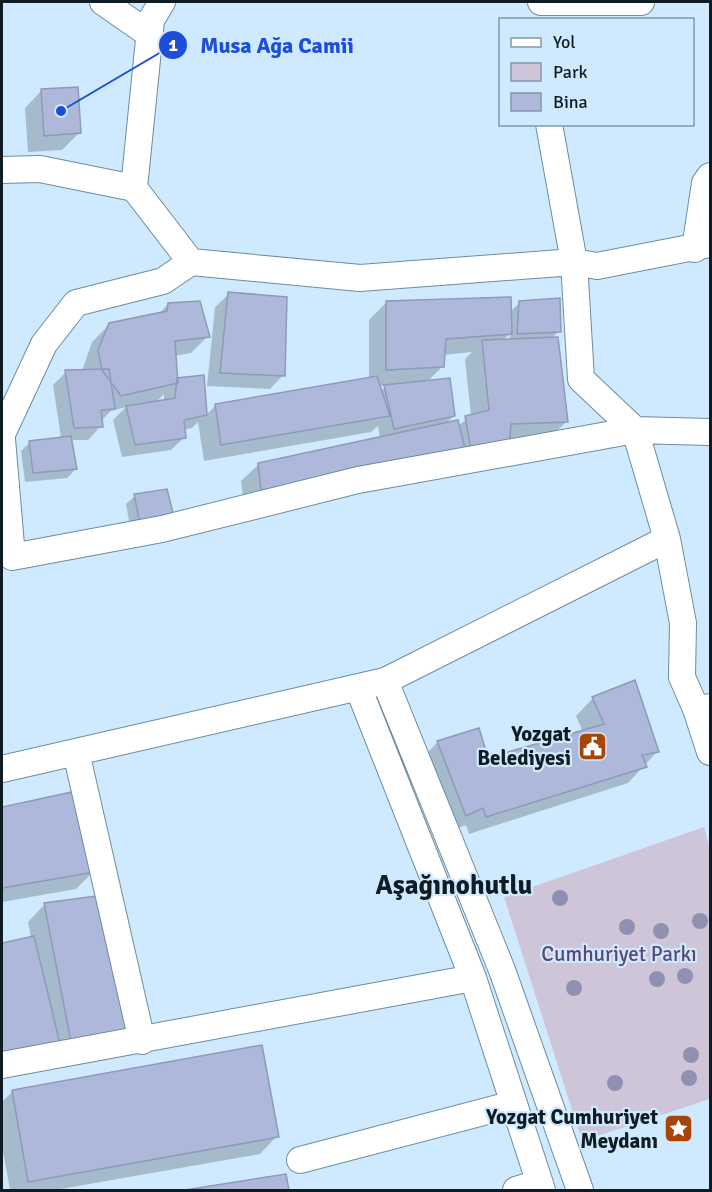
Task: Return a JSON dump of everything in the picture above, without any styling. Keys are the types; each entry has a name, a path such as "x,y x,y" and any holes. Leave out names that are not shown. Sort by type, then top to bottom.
{"street":[{"path":"103,2 149,34"},
{"path":"134,188 151,20 162,2"},
{"path":"542,18 540,2 641,2"},
{"path":"549,126 574,262 581,379 634,430 667,539 683,623 682,677 703,708 711,752"},
{"path":"5,168 40,169 134,188 191,262"},
{"path":"2,434 44,344 76,303 163,280 191,262 360,278 574,262 597,266 703,247 705,183 711,177"},
{"path":"2,439 7,559 162,529 358,480 634,430 711,432"},
{"path":"2,769 386,681 667,539"},
{"path":"386,681 502,970 580,1191"},
{"path":"358,687 473,978 514,1104 532,1188"},
{"path":"76,752 142,1041"},
{"path":"2,1065 142,1041 473,978"},
{"path":"300,1160 514,1104"}],"green space":[{"name":"Cumhuriyet Parkı","path":"704,827 710,849 710,1099 582,1141 504,897"}],"building":[{"path":"78,87 81,133 44,136 41,89"},
{"path":"228,292 287,297 285,376 220,373"},
{"path":"511,297 512,334 446,339 444,367 386,370 386,301"},
{"path":"560,298 561,332 517,334 519,301"},
{"path":"200,301 210,337 175,341 178,383 121,396 102,370 98,350 109,323 167,311 168,303"},
{"path":"558,337 568,422 511,424 509,450 472,456 465,416 489,410 482,340"},
{"path":"109,369 115,409 101,410 103,427 74,428 65,370"},
{"path":"204,375 207,415 184,420 186,438 135,445 126,406 175,398 177,378"},
{"path":"377,376 390,416 221,445 215,404"},
{"path":"450,378 455,416 394,429 384,385"},
{"path":"458,420 467,457 262,500 258,463"},
{"path":"71,436 77,469 33,473 29,441"},
{"path":"167,489 175,521 141,529 134,494"},
{"name":"Yozgat Belediyesi","path":"635,680 659,752 642,755 647,767 486,817 483,808 466,816 437,741 479,728 488,758 604,724 592,697"},
{"path":"72,792 95,872 2,888 2,807"},
{"path":"104,895 137,1037 72,1047 44,903"},
{"path":"34,936 61,1048 2,1058 2,943"},
{"path":"262,1045 279,1137 28,1182 12,1090"},
{"path":"286,1174 289,1190 185,1190"}],"place":[{"name":"Musa Ağa Camii","path":"61,111"},
{"name":"Yozgat Belediyesi","path":"592,746"},
{"name":"Yozgat Cumhuriyet Meydanı","path":"679,1129"}],"district":[{"name":"Aşağınohutlu","path":"454,885"}]}
